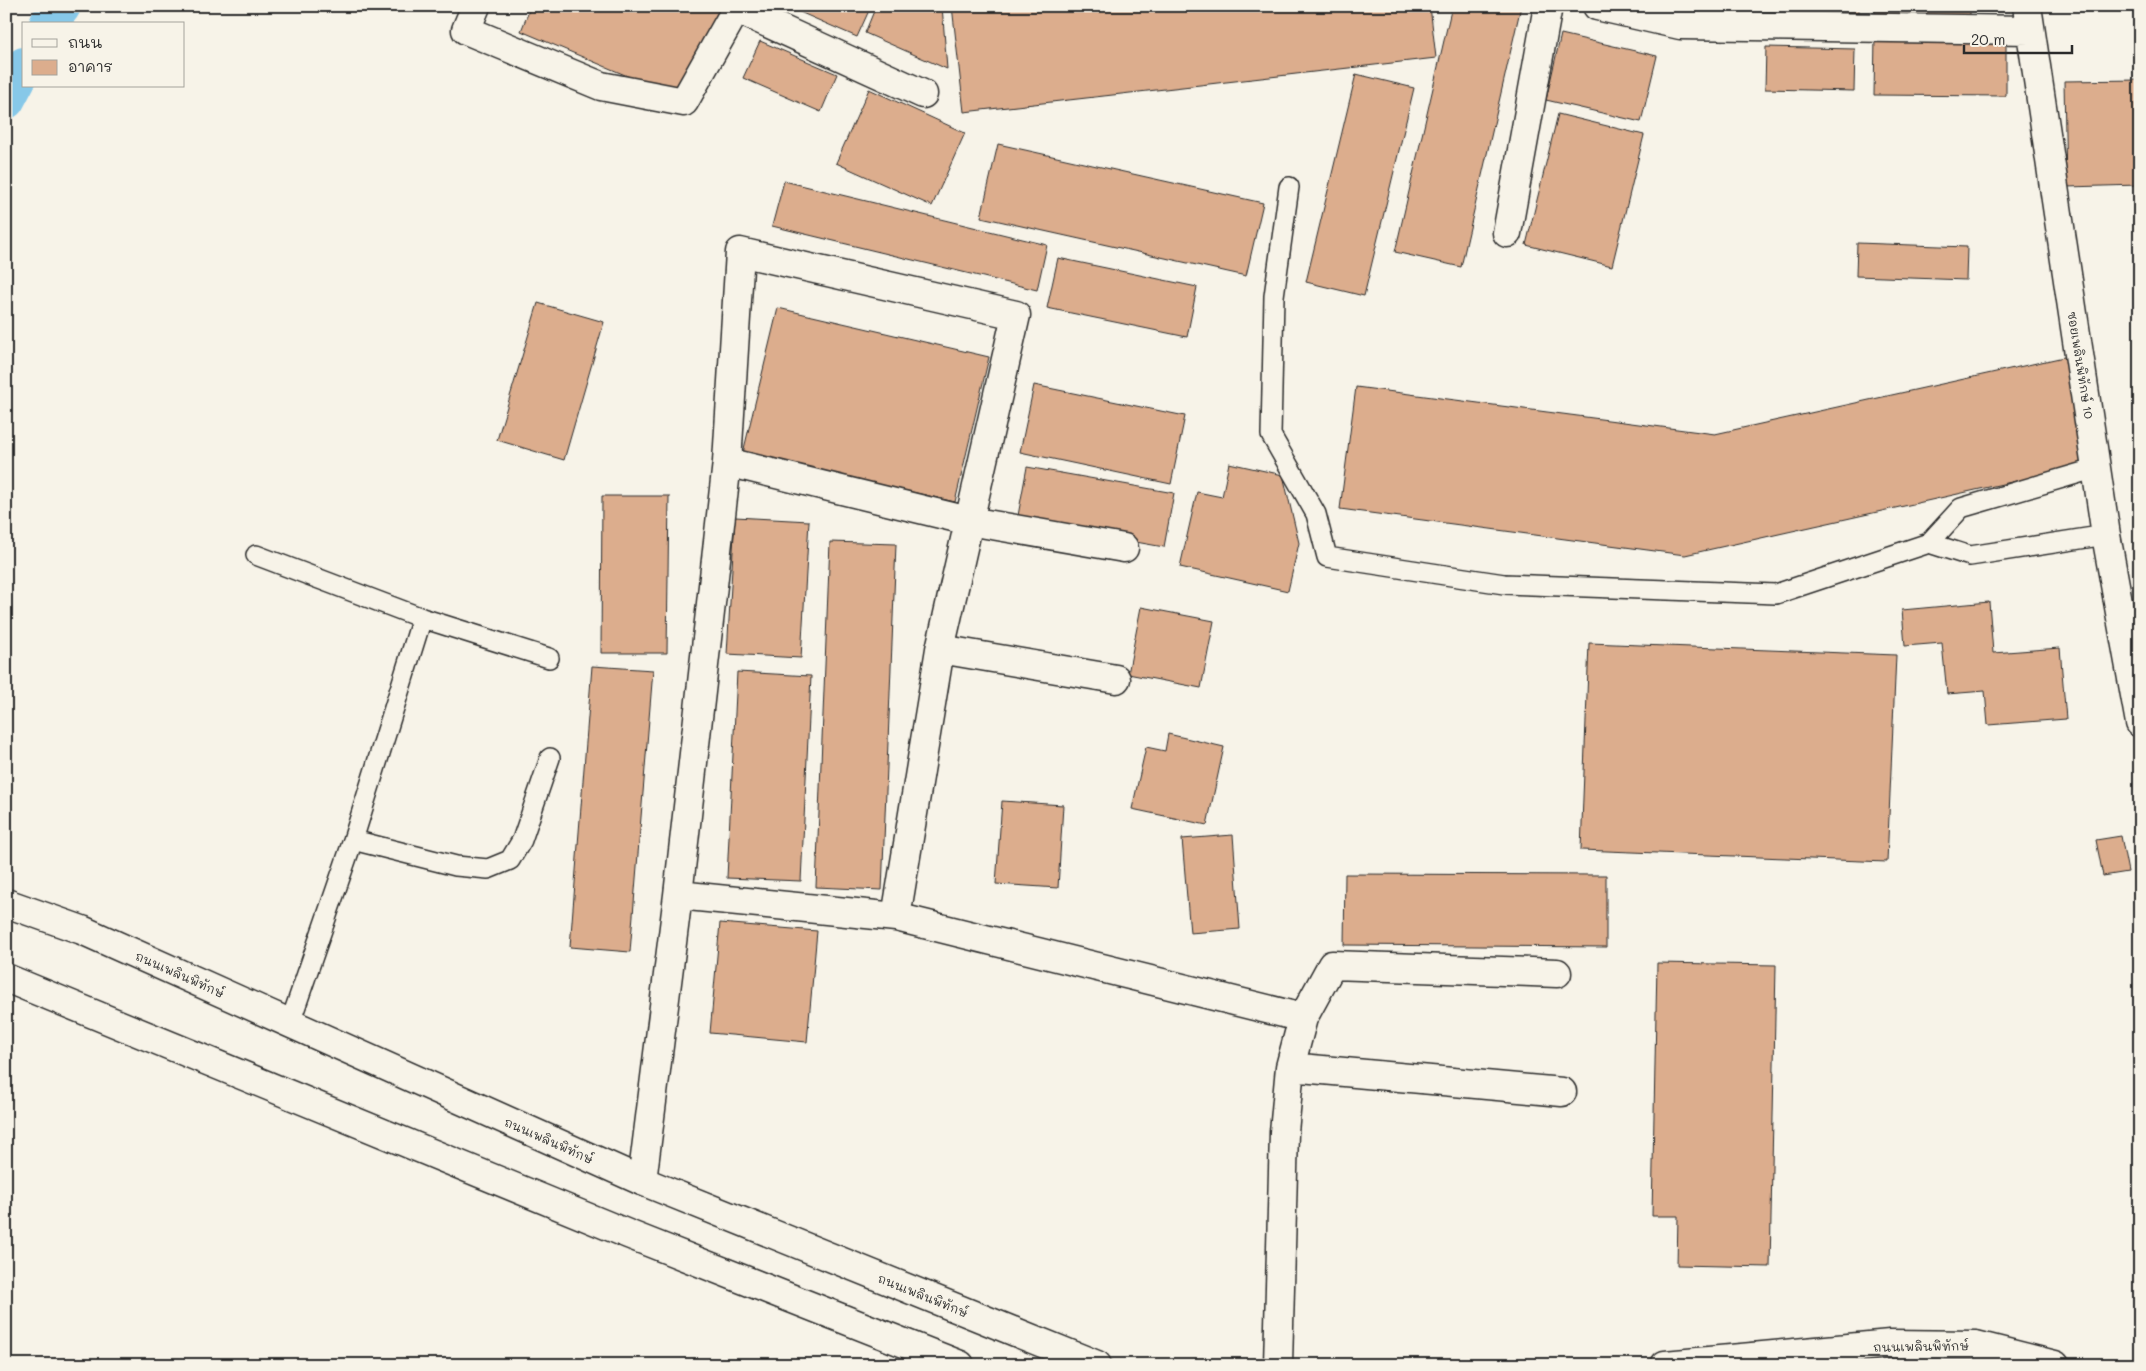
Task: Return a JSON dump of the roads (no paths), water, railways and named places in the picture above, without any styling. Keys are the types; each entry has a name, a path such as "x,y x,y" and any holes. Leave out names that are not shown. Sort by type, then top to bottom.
{"street":[{"path":"476,6 466,30 601,86 684,102 738,8 923,94"},
{"path":"1507,234 1548,6"},
{"path":"1597,6 1680,25 2028,18"},
{"name":"ซอยเพลินพิทักษ์ 10","path":"2028,18 2106,535 2140,723"},
{"path":"642,1181 678,896 727,462 740,252 1016,315 940,649 896,917"},
{"path":"727,462 969,521 1124,548"},
{"path":"940,649 1116,679"},
{"path":"678,896 896,917 1303,1018"},
{"name":"ถนนเพลินพิทักษ์","path":"6,903 82,930 642,1181 1097,1365"},
{"path":"1278,1365 1284,1132 1290,1067 1303,1018 1332,965 1557,973"},
{"path":"6,978 628,1234 960,1365"},
{"path":"1290,1067 1562,1092"},
{"name":"ถนนเพลินพิทักษ์","path":"1665,1365 1890,1344 1976,1345 2055,1365"}],"lane":[{"path":"1289,187 1274,296 1271,434 1316,514 1328,557 1504,584 1776,594 1929,542 1961,508 2097,468"},
{"path":"1929,542 1970,556 2106,535"},
{"path":"256,555 422,618 548,658"},
{"path":"290,1023 353,840 422,618"},
{"path":"353,840 456,866 488,869 510,860 522,840 550,758"}],"waterway":[{"path":"50,22 62,6"},
{"path":"6,100 22,70"}]}
